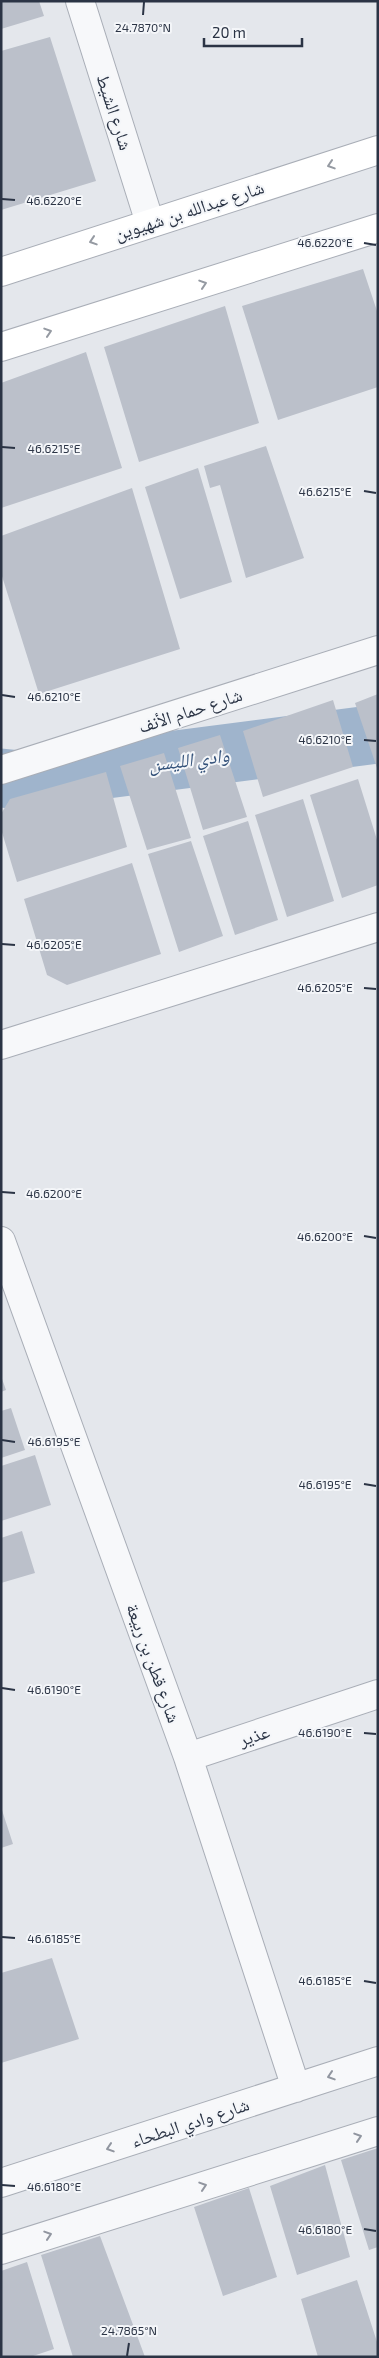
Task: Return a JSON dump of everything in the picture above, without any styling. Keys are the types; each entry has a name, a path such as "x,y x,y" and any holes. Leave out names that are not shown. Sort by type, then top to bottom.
{"street":[{"name":"شارع الشيط","path":"80,1 150,223"},
{"name":"شارع عبدالله بن شهيوين","path":"1,272 378,150"},
{"path":"1,347 378,228"},
{"name":"شارع حمام الأنف","path":"1,770 378,650"},
{"path":"1,1045 378,927"},
{"name":"شارع قطن بن ربيعة","path":"1,1241 188,1757 296,2088"},
{"name":"عذير","path":"188,1757 378,1694"},
{"name":"شارع وادي البطحاء","path":"1,2182 378,2061"},
{"path":"1,2250 378,2131"}],"building":[{"path":"1,1 39,1 44,16 1,29"},
{"path":"50,37 96,181 1,210 1,51"},
{"path":"363,269 378,314 378,387 278,420 242,306"},
{"path":"225,306 259,423 139,462 104,347"},
{"path":"86,352 122,468 1,508 1,383"},
{"path":"266,446 304,558 246,578 220,485 210,488 204,466"},
{"path":"198,468 232,582 180,599 145,487"},
{"path":"132,488 180,649 39,694 1,573 1,536"},
{"path":"378,694 378,768 377,768 355,703"},
{"path":"333,700 353,767 263,797 243,731"},
{"path":"220,735 247,817 203,830 178,748"},
{"path":"164,753 191,838 147,850 120,766"},
{"path":"106,772 127,847 17,882 1,829 1,814 10,799"},
{"path":"358,779 378,843 378,885 342,898 310,795"},
{"path":"303,799 334,901 287,917 255,815"},
{"path":"248,821 278,920 235,935 203,836"},
{"path":"191,841 223,936 179,952 148,854"},
{"path":"132,863 161,954 67,985 47,975 24,899"},
{"path":"1,1376 6,1390 1,1392"},
{"path":"11,1408 25,1450 1,1458 1,1411"},
{"path":"35,1455 51,1505 1,1521 1,1466"},
{"path":"22,1531 35,1573 1,1583 1,1538"},
{"path":"1,1807 13,1844 1,1848"},
{"path":"52,1958 79,2039 1,2063 1,1973"},
{"path":"378,2148 378,2247 369,2250 341,2160"},
{"path":"325,2165 350,2257 297,2275 270,2186"},
{"path":"249,2188 277,2277 223,2296 194,2207"},
{"path":"100,2236 145,2357 73,2357 41,2255"},
{"path":"27,2262 54,2349 30,2357 1,2357 1,2271"},
{"path":"357,2280 378,2345 378,2357 318,2357 301,2299"}],"waterway":[{"name":"وادي الليسن","path":"1,778 21,780 378,734"}]}
